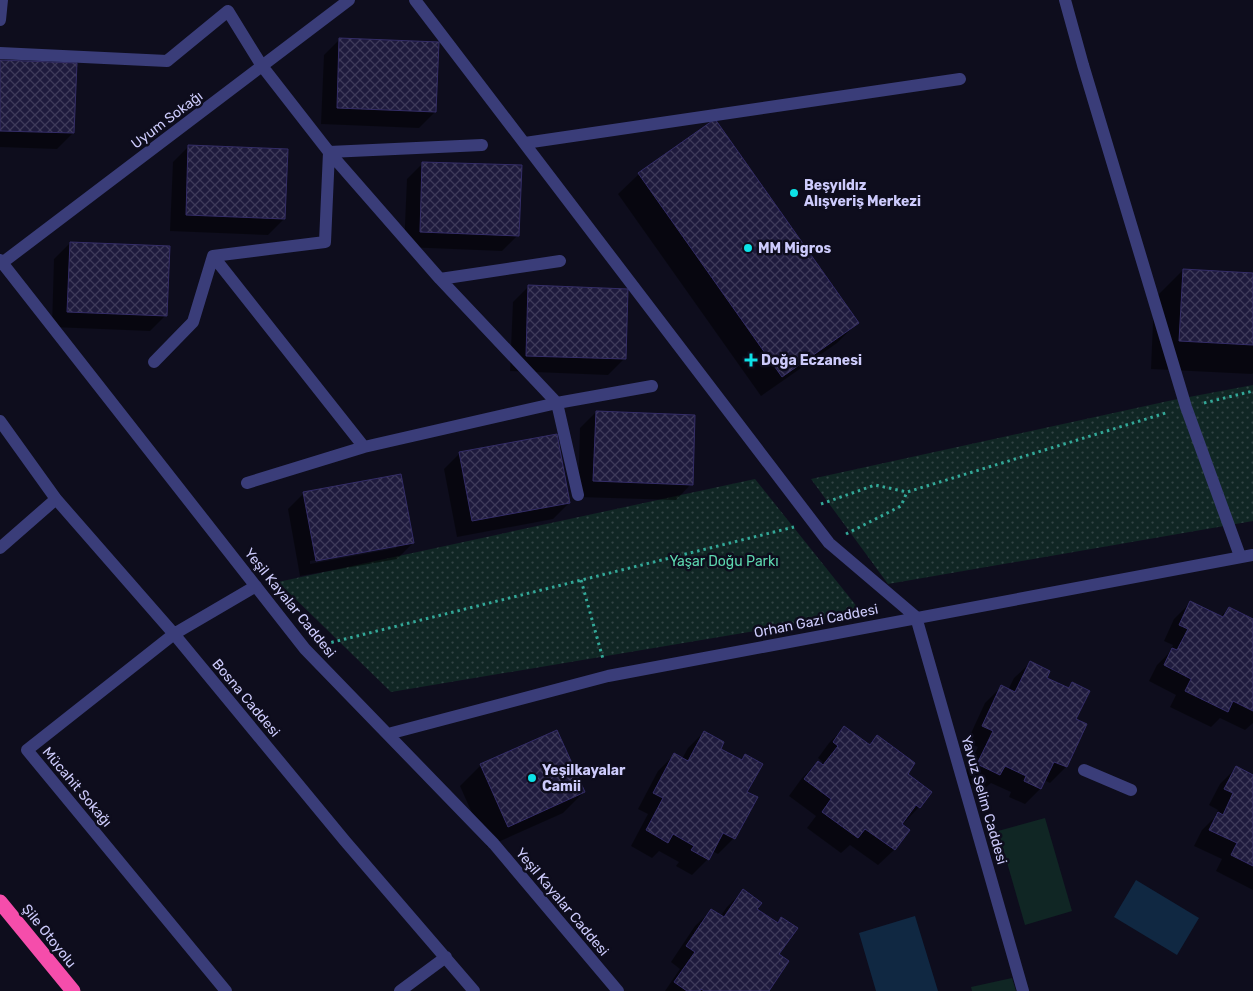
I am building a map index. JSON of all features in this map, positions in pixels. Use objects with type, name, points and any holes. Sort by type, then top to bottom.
[{"type":"highway","name":"Şile Otoyolu","points":[[0,902],[73,991]]},
{"type":"street","points":[[0,20],[2,0]]},
{"type":"street","name":"Uyum Sokağı","points":[[1,262],[349,0]]},
{"type":"street","points":[[415,0],[829,543],[916,617]]},
{"type":"street","points":[[1064,0],[1186,407],[1240,556]]},
{"type":"street","points":[[0,53],[167,61],[225,6],[262,66],[329,152],[440,279],[557,402],[578,495]]},
{"type":"street","points":[[524,143],[960,79]]},
{"type":"street","points":[[329,152],[482,145]]},
{"type":"street","points":[[213,256],[325,242],[329,152]]},
{"type":"street","points":[[154,362],[193,322],[213,256]]},
{"type":"street","points":[[213,256],[364,447]]},
{"type":"street","points":[[440,279],[560,261]]},
{"type":"street","name":"Yeşil Kayalar Caddesi","points":[[1,262],[305,649],[494,844],[618,991]]},
{"type":"street","points":[[247,483],[364,447],[557,402],[652,386]]},
{"type":"street","name":"Bosna Caddesi","points":[[0,421],[56,499],[174,634],[345,841],[474,991]]},
{"type":"street","points":[[0,548],[56,499]]},
{"type":"street","name":"Orhan Gazi Caddesi","points":[[388,734],[608,676],[1253,555]]},
{"type":"street","name":"Mücahit Sokağı","points":[[226,991],[27,750],[174,634],[256,586]]},
{"type":"street","name":"Yavuz Selim Caddesi","points":[[916,617],[1023,991]]},
{"type":"street","points":[[1084,770],[1131,790]]},
{"type":"street","points":[[400,991],[446,957]]},
{"type":"path","points":[[804,509],[875,485],[907,492],[1186,407],[1253,391]]},
{"type":"path","points":[[829,543],[900,506],[907,492]]},
{"type":"path","points":[[305,649],[813,522]]},
{"type":"path","points":[[581,580],[608,676]]},
{"type":"green space","points":[[1253,385],[1253,521],[888,584],[811,479],[1173,400]]},
{"type":"green space","name":"Yaşar Doğu Parkı","points":[[755,479],[862,613],[391,692],[278,582]]},
{"type":"green space","points":[[1045,818],[1072,911],[1025,925],[998,831]]},
{"type":"green space","points":[[1012,978],[1016,991],[972,991],[971,987]]},
{"type":"water","points":[[1136,880],[1199,918],[1177,955],[1114,917]]},
{"type":"water","points":[[915,916],[938,991],[876,991],[859,933]]},
{"type":"building","points":[[339,38],[439,42],[436,112],[337,108]]},
{"type":"building","points":[[0,60],[77,63],[74,133],[0,131]]},
{"type":"building","name":"MM Migros","points":[[715,119],[859,323],[782,377],[638,173]]},
{"type":"building","points":[[188,145],[288,149],[285,219],[186,215]]},
{"type":"building","points":[[422,162],[522,165],[519,236],[420,232]]},
{"type":"building","points":[[70,242],[170,246],[167,316],[67,312]]},
{"type":"building","points":[[1183,269],[1253,273],[1253,345],[1179,341]]},
{"type":"building","points":[[528,285],[628,289],[626,359],[526,356]]},
{"type":"building","points":[[596,411],[695,415],[693,485],[593,481]]},
{"type":"building","points":[[557,434],[570,503],[472,521],[459,452]]},
{"type":"building","points":[[401,474],[414,543],[316,561],[303,492]]},
{"type":"building","points":[[1190,601],[1223,617],[1229,607],[1253,619],[1253,711],[1233,701],[1228,712],[1185,691],[1191,679],[1164,665],[1172,648],[1177,650],[1188,629],[1179,625]]},
{"type":"building","points":[[1030,661],[1050,671],[1047,678],[1069,688],[1072,682],[1090,691],[1076,719],[1087,724],[1067,767],[1054,762],[1041,789],[1024,781],[1026,776],[1005,766],[1000,775],[977,764],[993,731],[982,726],[1001,685],[1015,692]]},
{"type":"building","points":[[844,726],[870,745],[877,735],[915,763],[908,774],[932,792],[920,808],[916,805],[902,824],[910,830],[895,850],[865,829],[858,838],[822,812],[831,799],[804,779],[818,761],[823,765],[838,746],[833,742]]},
{"type":"building","name":"Yeşilkayalar Camii","points":[[557,730],[585,792],[508,827],[480,764]]},
{"type":"building","points":[[704,731],[724,742],[721,749],[742,760],[745,754],[763,764],[747,792],[758,797],[735,839],[723,833],[709,860],[691,850],[694,846],[673,834],[668,843],[646,830],[663,798],[653,793],[674,753],[688,761]]},
{"type":"building","points":[[1236,766],[1253,775],[1253,866],[1231,855],[1237,843],[1209,830],[1218,812],[1223,815],[1233,793],[1224,789]]},
{"type":"building","points":[[743,889],[762,903],[757,909],[778,923],[781,917],[798,928],[779,954],[789,961],[769,991],[704,991],[701,989],[700,991],[687,991],[674,982],[695,952],[686,946],[711,909],[724,917]]},
{"type":"place","name":"Beşyıldız Alışveriş Merkezi","points":[[794,193]]},
{"type":"place","name":"MM Migros","points":[[748,248]]},
{"type":"place","name":"Doğa Eczanesi","points":[[751,360]]},
{"type":"place","name":"Yeşilkayalar Camii","points":[[532,778]]}]
